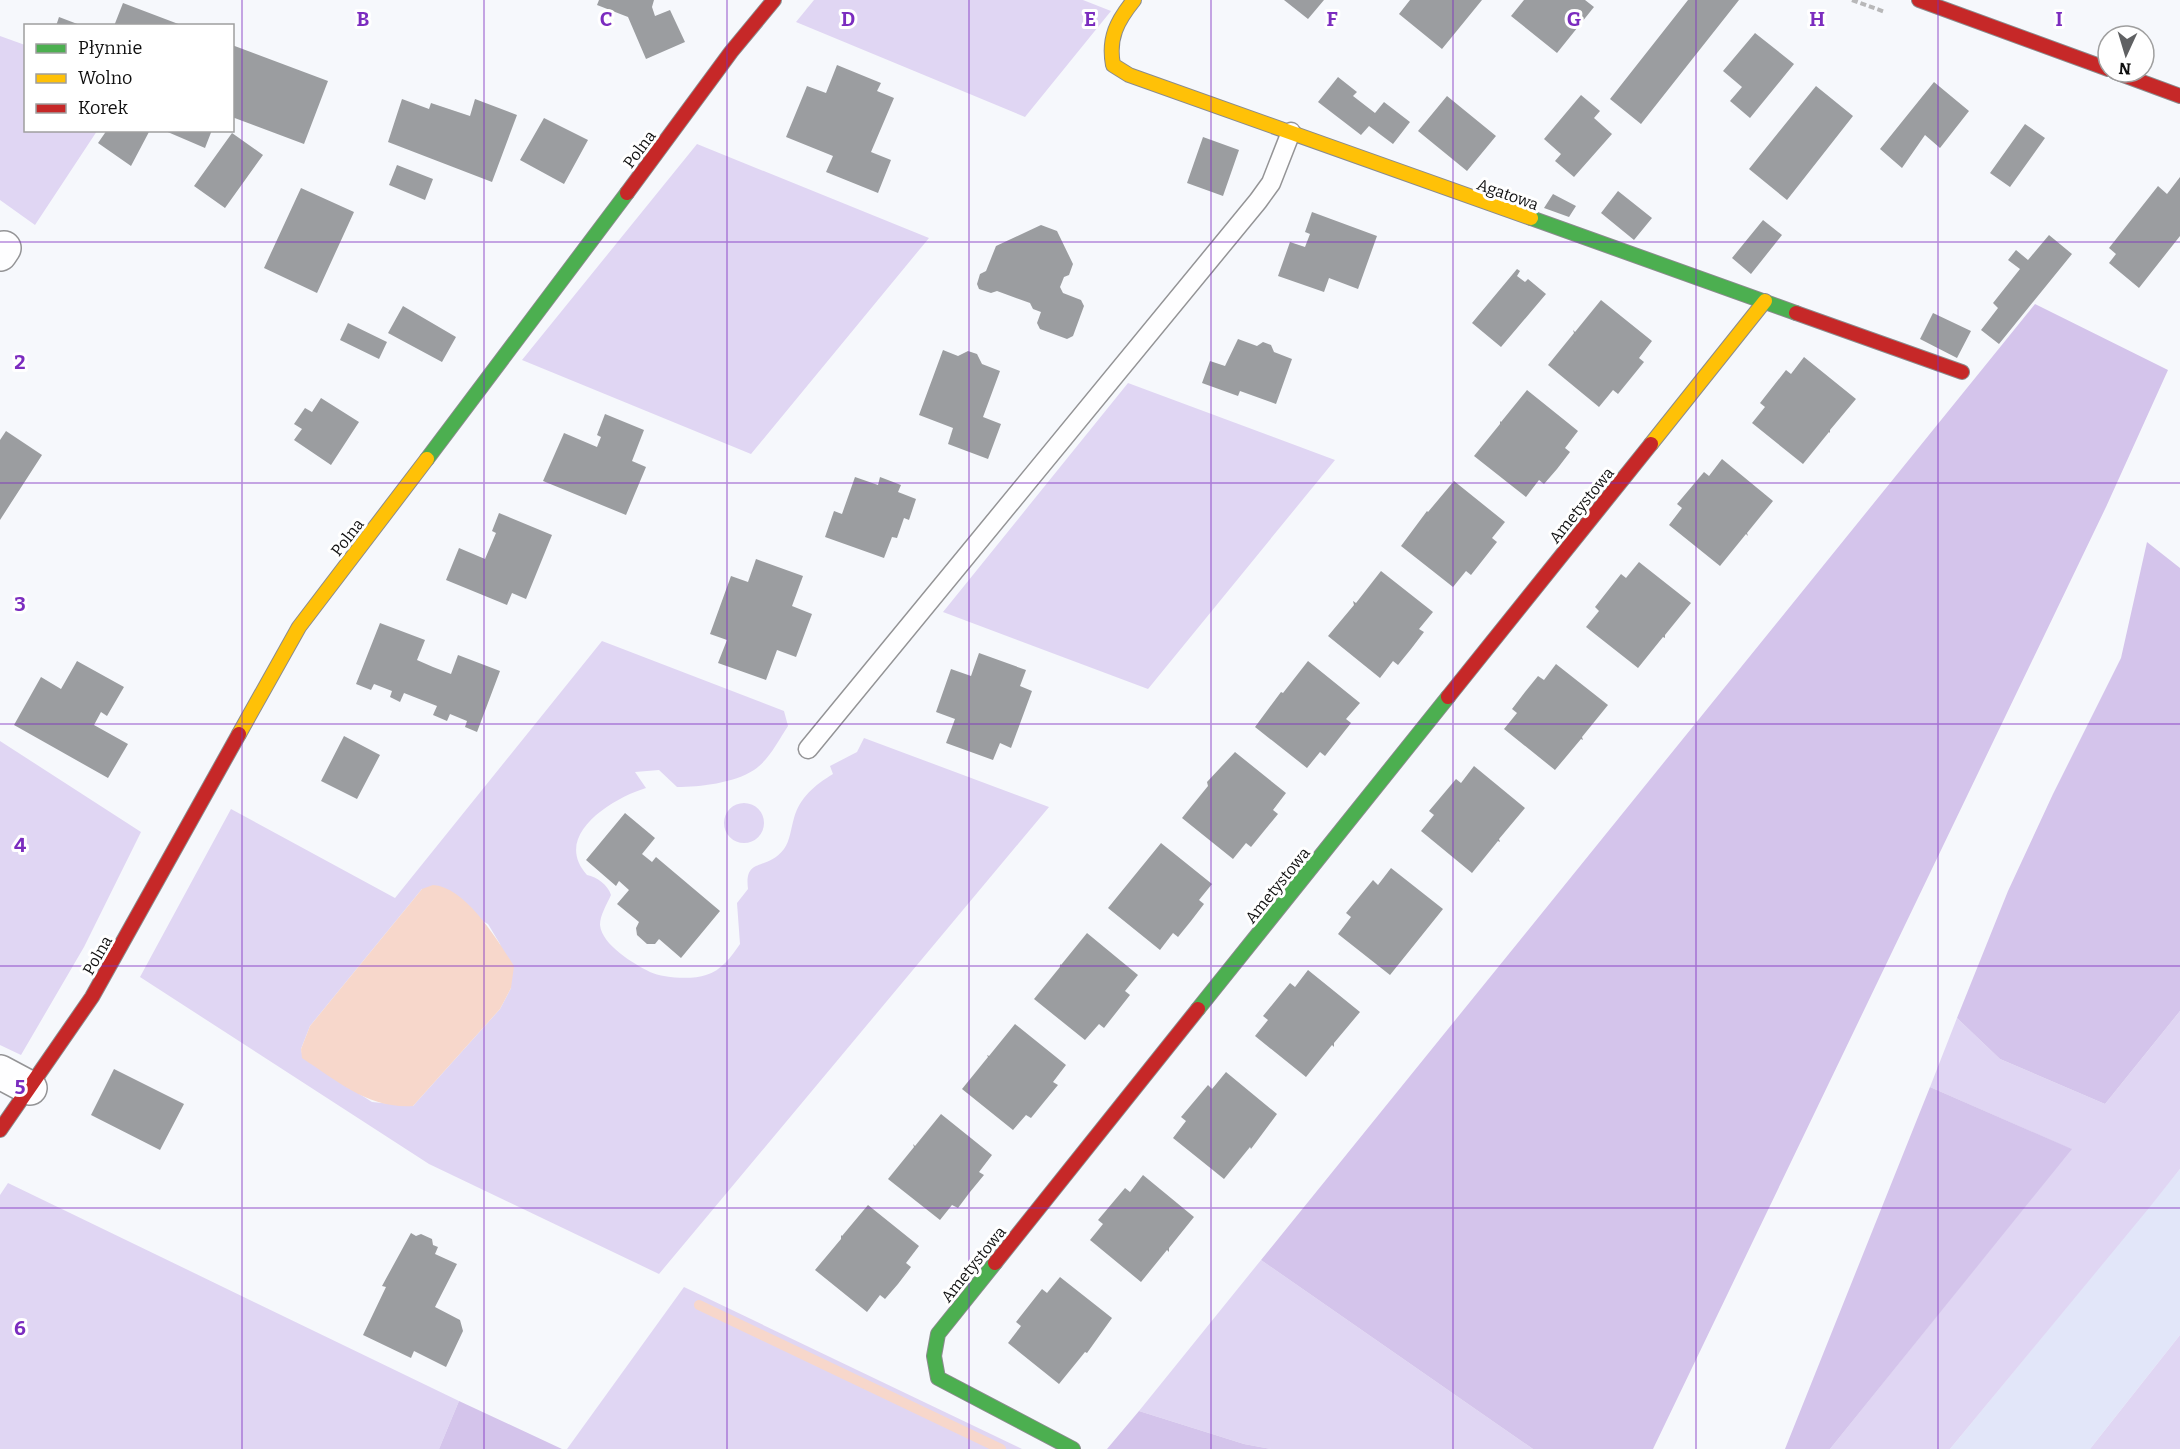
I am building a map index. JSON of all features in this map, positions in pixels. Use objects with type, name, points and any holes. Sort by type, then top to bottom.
[{"type":"street","name":"Polna","points":[[0,1130],[92,997],[299,627],[462,414],[731,52],[774,0]]},
{"type":"street","name":"Agatowa","points":[[1134,0],[1115,23],[1110,37],[1113,65],[1129,75],[1563,232],[1962,372]]},
{"type":"street","points":[[1919,0],[2096,65]]},
{"type":"street","points":[[2148,84],[2180,96]]},
{"type":"street","name":"Ametystowa","points":[[1073,1449],[938,1378],[933,1363],[933,1348],[938,1334],[1765,301]]},
{"type":"street","points":[[0,1072],[30,1088]]},
{"type":"lane","points":[[808,749],[1258,201],[1271,183],[1291,132]]},
{"type":"shaded area","points":[[814,0],[1083,0],[1111,11],[1025,117],[796,22]]},
{"type":"shaded area","points":[[0,36],[24,45],[24,132],[96,132],[35,225],[0,200]]},
{"type":"shaded area","points":[[697,144],[929,238],[751,454],[522,360]]},
{"type":"shaded area","points":[[2035,304],[2168,370],[2106,507],[1653,1449],[1533,1449],[1261,1260]]},
{"type":"shaded area","points":[[1128,383],[1335,460],[1148,689],[943,612]]},
{"type":"shaded area","points":[[2147,542],[2180,568],[2180,1011],[2105,1104],[2000,1059],[1957,1018],[2008,891],[2053,794],[2121,658]]},
{"type":"shaded area","points":[[602,641],[784,711],[788,726],[764,761],[754,770],[737,778],[706,785],[677,787],[659,770],[635,772],[646,788],[603,809],[581,833],[576,846],[578,860],[587,875],[602,882],[611,895],[601,917],[602,932],[612,947],[650,972],[670,977],[700,977],[717,970],[726,962],[740,944],[737,903],[748,889],[749,872],[777,856],[784,849],[794,818],[804,798],[814,787],[833,774],[830,766],[857,752],[864,738],[1049,807],[659,1274],[429,1164],[140,977],[231,809],[395,898]],"holes":[[[422,889],[488,924],[500,944],[511,988],[500,1009],[413,1106],[372,1102],[303,1058],[301,1049],[310,1026]]]},
{"type":"shaded area","points":[[0,741],[141,832],[84,947],[21,1055],[0,1045]]},
{"type":"shaded area","points":[[744,803],[758,809],[764,823],[758,837],[744,843],[730,837],[724,823],[730,809]]},
{"type":"shaded area","points":[[433,885],[445,888],[457,895],[469,905],[490,930],[514,966],[511,988],[500,1009],[413,1106],[397,1106],[354,1092],[302,1058],[301,1049],[310,1026],[422,889]]},
{"type":"shaded area","points":[[2180,1011],[2180,1169],[2149,1208],[1950,1449],[1830,1449],[2071,1149],[1930,1087],[1957,1018],[2000,1059],[2105,1104]]},
{"type":"shaded area","points":[[1930,1087],[2072,1149],[1830,1449],[1785,1449]]},
{"type":"shaded area","points":[[2180,1169],[2180,1335],[2090,1449],[1950,1449]]},
{"type":"shaded area","points":[[8,1183],[459,1401],[439,1449],[0,1449],[0,1195]]},
{"type":"shaded area","points":[[1261,1260],[1533,1449],[1271,1449],[1244,1444],[1139,1411]]},
{"type":"shaded area","points":[[684,1287],[1022,1449],[567,1449]]},
{"type":"shaded area","points":[[2180,1335],[2180,1449],[2090,1449]]},
{"type":"shaded area","points":[[459,1401],[562,1449],[439,1449]]},
{"type":"shaded area","points":[[1139,1411],[1244,1444],[1271,1449],[1107,1449]]},
{"type":"building","points":[[599,0],[654,0],[652,7],[655,16],[670,10],[685,42],[646,59],[628,17],[597,5]]},
{"type":"building","points":[[1284,0],[1324,0],[1308,19]]},
{"type":"building","points":[[1410,0],[1482,0],[1442,49],[1399,14]]},
{"type":"building","points":[[1524,0],[1585,0],[1594,7],[1557,53],[1511,16]]},
{"type":"building","points":[[1688,0],[1739,0],[1641,124],[1610,99]]},
{"type":"building","points":[[123,3],[178,24],[115,24]]},
{"type":"building","points":[[59,17],[77,24],[57,24]]},
{"type":"building","points":[[1755,33],[1794,64],[1750,118],[1730,101],[1742,87],[1723,71]]},
{"type":"building","points":[[234,46],[328,81],[304,144],[234,118]]},
{"type":"building","points":[[837,65],[881,83],[877,91],[894,98],[871,152],[891,160],[878,193],[826,172],[833,156],[786,137],[807,86],[826,93]]},
{"type":"building","points":[[1338,77],[1357,92],[1353,96],[1375,113],[1384,102],[1410,122],[1393,144],[1369,126],[1361,135],[1318,102]]},
{"type":"building","points":[[1934,82],[1969,111],[1940,148],[1925,135],[1902,168],[1880,149]]},
{"type":"building","points":[[1816,86],[1853,116],[1787,200],[1749,169]]},
{"type":"building","points":[[1581,95],[1600,111],[1594,118],[1612,134],[1574,177],[1555,161],[1561,154],[1544,139]]},
{"type":"building","points":[[1447,96],[1496,136],[1467,171],[1418,131]]},
{"type":"building","points":[[402,99],[429,109],[431,103],[470,116],[475,99],[517,115],[492,182],[388,142]]},
{"type":"building","points":[[544,118],[588,140],[564,184],[520,160]]},
{"type":"building","points":[[2025,124],[2045,138],[2010,187],[1990,173]]},
{"type":"building","points":[[106,132],[149,132],[131,166],[98,143]]},
{"type":"building","points":[[168,132],[211,132],[205,148]]},
{"type":"building","points":[[232,133],[263,155],[225,208],[194,186]]},
{"type":"building","points":[[1203,137],[1239,150],[1223,196],[1187,183]]},
{"type":"building","points":[[397,165],[433,179],[425,200],[389,185]]},
{"type":"building","points":[[2180,177],[2180,236],[2139,288],[2109,263],[2116,254],[2109,248],[2158,186],[2167,194]]},
{"type":"building","points":[[301,188],[354,212],[317,293],[264,268]]},
{"type":"building","points":[[1618,191],[1652,218],[1634,240],[1601,213]]},
{"type":"building","points":[[1553,194],[1576,206],[1569,217],[1544,208]]},
{"type":"building","points":[[1312,212],[1377,236],[1358,289],[1329,278],[1324,292],[1278,276],[1290,242],[1305,247],[1310,234],[1305,232]]},
{"type":"building","points":[[1763,220],[1782,235],[1751,274],[1732,258]]},
{"type":"building","points":[[1041,225],[1057,231],[1073,264],[1069,275],[1064,277],[1060,287],[1063,293],[1081,300],[1084,306],[1073,336],[1067,339],[1040,329],[1037,323],[1041,312],[1033,309],[1030,303],[997,291],[991,293],[979,289],[977,284],[980,274],[986,271],[996,246]]},
{"type":"building","points":[[2049,235],[2072,254],[1999,344],[1981,330],[1998,308],[1993,303],[2020,269],[2008,260],[2016,250],[2028,260]]},
{"type":"building","points":[[1517,269],[1520,271],[1517,276],[1525,282],[1528,279],[1546,294],[1501,347],[1472,323]]},
{"type":"building","points":[[1601,300],[1652,341],[1639,358],[1644,362],[1618,394],[1613,390],[1599,407],[1548,365],[1574,333],[1573,330],[1575,332]]},
{"type":"building","points":[[403,306],[456,337],[442,362],[388,333]]},
{"type":"building","points":[[1933,313],[1971,331],[1957,358],[1920,339]]},
{"type":"building","points":[[348,323],[387,342],[379,359],[340,340]]},
{"type":"building","points":[[1238,339],[1257,346],[1263,342],[1271,345],[1274,352],[1292,359],[1276,404],[1240,391],[1238,396],[1202,383],[1210,361],[1225,366]]},
{"type":"building","points":[[943,350],[958,356],[968,351],[977,354],[982,364],[1000,371],[983,417],[1001,424],[988,459],[948,444],[953,428],[919,415]]},
{"type":"building","points":[[1804,357],[1856,399],[1803,464],[1752,423],[1765,407],[1760,403],[1786,370],[1791,374]]},
{"type":"building","points":[[1527,390],[1578,431],[1565,448],[1570,452],[1557,469],[1544,484],[1539,480],[1526,497],[1474,456]]},
{"type":"building","points":[[321,398],[359,422],[331,465],[294,440],[302,429],[294,424],[305,408],[312,412]]},
{"type":"building","points":[[605,414],[644,430],[632,461],[646,467],[626,515],[543,481],[564,433],[597,447],[601,437],[597,435]]},
{"type":"building","points":[[6,431],[42,455],[0,520],[0,440]]},
{"type":"building","points":[[1722,459],[1773,501],[1747,533],[1748,536],[1746,534],[1720,566],[1669,525],[1682,508],[1677,504],[1704,472],[1709,476]]},
{"type":"building","points":[[855,477],[878,485],[880,477],[901,485],[898,492],[916,499],[909,520],[904,518],[897,538],[892,537],[884,558],[825,537],[834,511],[842,514]]},
{"type":"building","points":[[1454,481],[1505,522],[1492,538],[1497,542],[1471,575],[1466,571],[1453,587],[1401,546],[1427,511]]},
{"type":"building","points":[[499,513],[552,535],[526,599],[512,593],[507,605],[446,580],[459,548],[485,559],[496,533],[492,531]]},
{"type":"building","points":[[756,559],[803,576],[792,606],[812,614],[796,657],[777,650],[766,680],[718,663],[727,640],[710,634],[731,576],[748,582]]},
{"type":"building","points":[[1639,562],[1691,603],[1665,638],[1663,637],[1638,668],[1586,627],[1599,611],[1595,607],[1621,574],[1626,578]]},
{"type":"building","points":[[1381,571],[1433,612],[1419,629],[1424,632],[1411,649],[1398,665],[1393,661],[1380,678],[1328,636],[1354,605],[1353,601],[1356,603]]},
{"type":"building","points":[[380,623],[425,640],[417,660],[433,667],[451,674],[458,655],[500,671],[477,732],[465,727],[467,721],[450,714],[447,721],[433,715],[437,706],[404,693],[400,702],[390,697],[392,691],[374,684],[371,690],[356,684]]},
{"type":"building","points":[[979,653],[1026,670],[1020,686],[1032,691],[1011,748],[1000,743],[993,760],[946,743],[955,719],[936,712],[951,669],[971,676]]},
{"type":"building","points":[[77,661],[124,687],[107,716],[101,712],[94,725],[128,744],[108,778],[14,725],[41,677],[61,689]]},
{"type":"building","points":[[1308,661],[1360,703],[1346,719],[1351,723],[1325,756],[1320,752],[1307,768],[1255,727]]},
{"type":"building","points":[[1556,664],[1608,705],[1582,737],[1583,740],[1581,739],[1555,770],[1504,729],[1517,713],[1512,709],[1525,692],[1538,676],[1544,680]]},
{"type":"building","points":[[344,736],[380,755],[357,799],[321,781]]},
{"type":"building","points":[[1235,752],[1286,793],[1273,810],[1278,814],[1251,847],[1246,843],[1233,859],[1182,818],[1208,786],[1207,782]]},
{"type":"building","points":[[1474,766],[1525,808],[1499,839],[1500,842],[1498,841],[1472,873],[1421,831],[1434,815],[1429,811],[1456,779],[1461,783]]},
{"type":"building","points":[[625,813],[655,838],[642,854],[652,862],[656,857],[720,911],[681,958],[659,939],[655,944],[647,944],[637,935],[636,928],[639,922],[617,904],[629,890],[619,881],[616,886],[586,860]]},
{"type":"building","points":[[1161,843],[1212,884],[1199,900],[1204,904],[1191,921],[1178,937],[1173,933],[1160,950],[1108,908]]},
{"type":"building","points":[[1391,868],[1443,909],[1390,975],[1338,934],[1351,917],[1346,913],[1373,880],[1378,885]]},
{"type":"building","points":[[1087,933],[1138,975],[1125,991],[1130,995],[1104,1028],[1099,1024],[1085,1040],[1034,999]]},
{"type":"building","points":[[1308,970],[1360,1012],[1334,1043],[1334,1047],[1332,1045],[1306,1077],[1255,1036],[1268,1020],[1263,1016],[1290,983],[1295,987]]},
{"type":"building","points":[[1015,1024],[1066,1065],[1053,1082],[1058,1085],[1031,1118],[1026,1115],[1013,1130],[962,1089],[988,1057],[987,1055],[989,1056]]},
{"type":"building","points":[[114,1069],[184,1104],[160,1150],[91,1115]]},
{"type":"building","points":[[1226,1072],[1277,1114],[1251,1149],[1250,1147],[1224,1179],[1173,1138],[1186,1121],[1181,1117],[1208,1085],[1212,1089]]},
{"type":"building","points":[[941,1114],[992,1155],[979,1172],[984,1175],[958,1208],[952,1205],[940,1220],[888,1179],[914,1147],[913,1144],[915,1146]]},
{"type":"building","points":[[1143,1175],[1194,1217],[1169,1248],[1169,1252],[1167,1250],[1141,1282],[1090,1240],[1103,1224],[1098,1220],[1125,1188],[1130,1192]]},
{"type":"building","points":[[868,1205],[919,1246],[906,1263],[911,1267],[898,1284],[885,1299],[880,1295],[867,1312],[815,1270],[841,1239],[841,1235]]},
{"type":"building","points":[[411,1233],[432,1239],[433,1245],[438,1247],[435,1254],[457,1264],[435,1307],[460,1320],[463,1331],[446,1367],[414,1351],[411,1358],[363,1335],[386,1287],[382,1286]]},
{"type":"building","points":[[1060,1277],[1112,1318],[1087,1353],[1085,1352],[1059,1384],[1008,1343],[1021,1326],[1016,1322],[1042,1289],[1047,1293]]},
{"type":"waterway","points":[[699,1305],[1001,1449]]},
{"type":"traffic: fast","points":[[427,459],[627,193]]},
{"type":"traffic: fast","points":[[1531,218],[1796,313]]},
{"type":"traffic: fast","points":[[1198,1009],[1448,697]]},
{"type":"traffic: fast","points":[[995,1263],[938,1334],[934,1356],[938,1378],[1073,1449]]},
{"type":"traffic: slow","points":[[1134,0],[1115,30],[1112,46],[1113,65],[1129,75],[1531,218]]},
{"type":"traffic: slow","points":[[1651,444],[1765,301]]},
{"type":"traffic: slow","points":[[239,734],[299,627],[427,459]]},
{"type":"traffic: jam","points":[[627,193],[731,52],[774,0]]},
{"type":"traffic: jam","points":[[1919,0],[2096,65]]},
{"type":"traffic: jam","points":[[2148,84],[2180,96]]},
{"type":"traffic: jam","points":[[1796,313],[1962,372]]},
{"type":"traffic: jam","points":[[1448,697],[1651,444]]},
{"type":"traffic: jam","points":[[0,1130],[92,997],[239,734]]},
{"type":"traffic: jam","points":[[995,1263],[1198,1009]]}]
